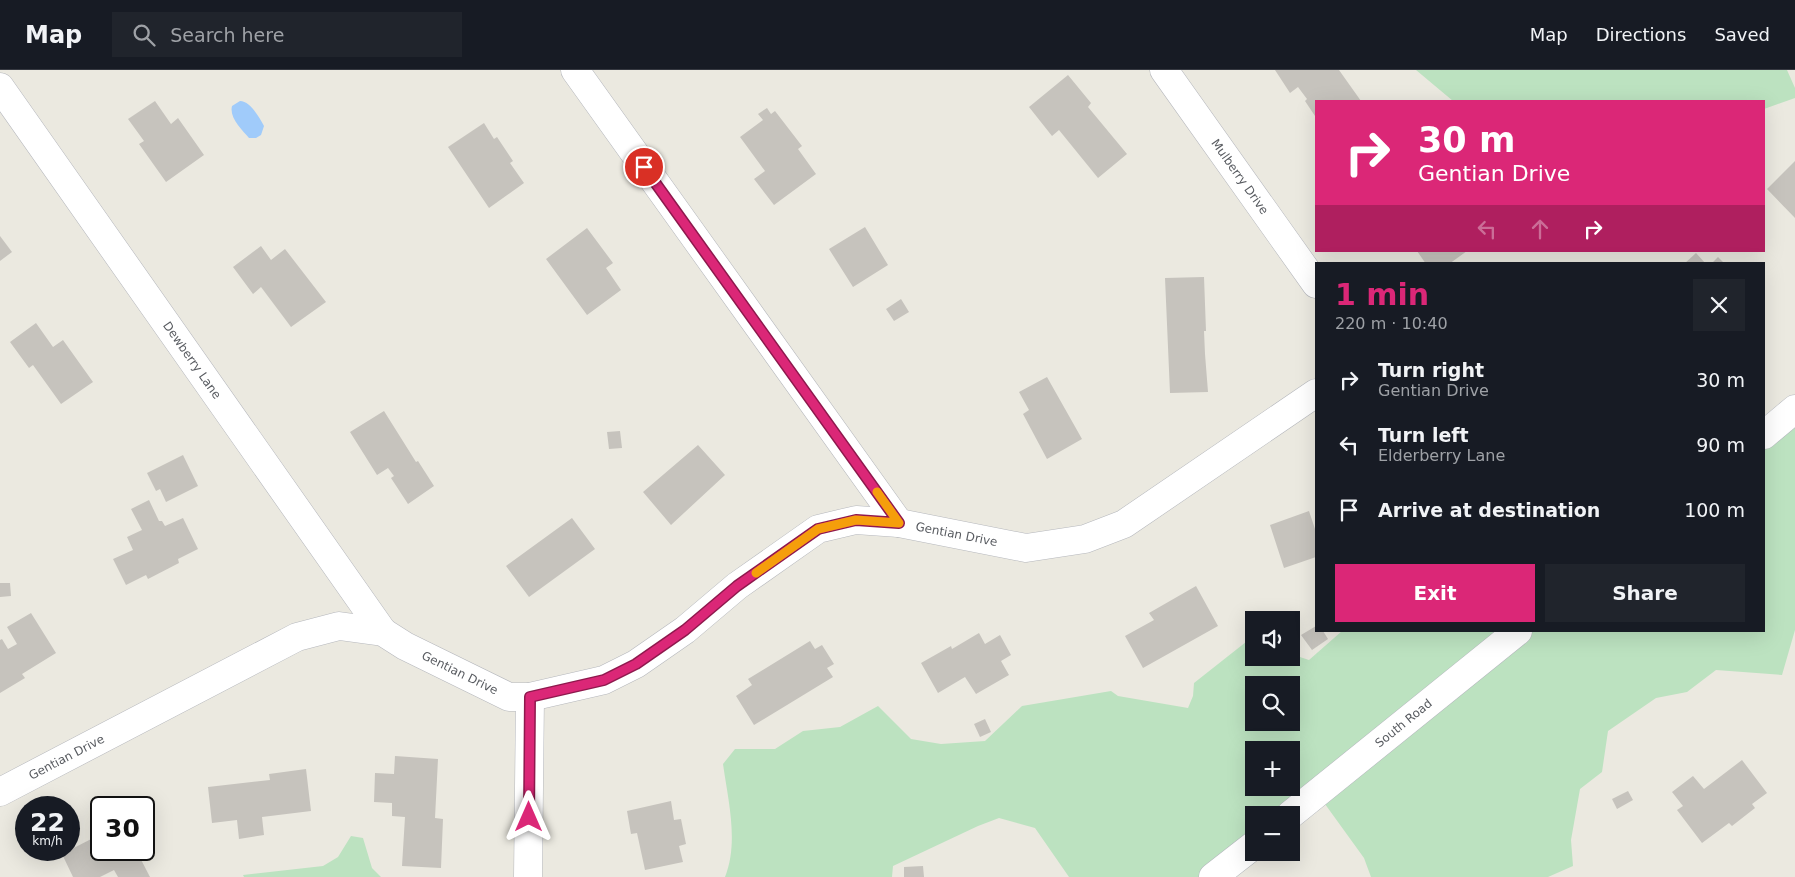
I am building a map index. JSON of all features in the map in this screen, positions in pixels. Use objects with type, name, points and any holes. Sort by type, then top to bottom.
[{"type":"street","points":[[575,70],[899,523]]},
{"type":"street","name":"Mulberry Drive","points":[[1164,70],[1315,283]]},
{"type":"street","name":"Dewberry Lane","points":[[0,87],[383,632]]},
{"type":"street","name":"Gentian Drive","points":[[0,792],[297,637],[339,626],[383,632],[405,646],[509,697],[530,697],[604,680],[636,664],[685,630],[737,586],[818,529],[856,520],[899,523],[1026,548],[1085,538],[1124,524],[1315,394]]},
{"type":"street","points":[[1765,434],[1795,409]]},
{"type":"street","name":"South Road","points":[[1300,807],[1517,632]]},
{"type":"street","points":[[528,877],[530,697]]},
{"type":"street","points":[[1214,877],[1245,851]]},
{"type":"green space","points":[[1416,70],[1787,70],[1795,88],[1795,98],[1765,109],[1765,100],[1452,100]]},
{"type":"green space","points":[[1795,401],[1795,630],[1782,675],[1716,670],[1687,692],[1656,698],[1608,731],[1602,772],[1580,789],[1571,840],[1573,866],[1548,877],[1371,877],[1364,858],[1317,793],[1298,806],[1245,806],[1245,848],[1209,877],[1069,877],[1035,828],[999,818],[893,866],[892,877],[725,877],[729,864],[732,835],[730,806],[723,764],[735,749],[775,749],[803,731],[840,727],[878,706],[911,739],[941,744],[985,741],[1022,706],[1111,691],[1118,696],[1188,708],[1193,696],[1194,683],[1245,643],[1245,666],[1300,666],[1300,657],[1309,660],[1341,632],[1765,632],[1765,426]]},
{"type":"green space","points":[[351,836],[363,838],[372,868],[381,877],[244,877],[243,875],[323,866],[338,857]]},
{"type":"water","points":[[240,101],[251,107],[264,126],[261,135],[256,138],[249,138],[232,115],[232,106]]},
{"type":"building","points":[[1275,70],[1339,70],[1360,100],[1315,100],[1315,116],[1305,101],[1307,99],[1298,87],[1290,93]]},
{"type":"building","points":[[1068,75],[1091,103],[1088,107],[1127,154],[1098,178],[1059,130],[1052,136],[1029,107]]},
{"type":"building","points":[[155,101],[171,124],[178,118],[204,155],[166,182],[139,144],[144,141],[128,119]]},
{"type":"building","points":[[767,108],[771,114],[775,111],[802,146],[798,149],[816,174],[774,205],[754,179],[765,171],[740,137],[763,120],[758,114]]},
{"type":"building","points":[[484,123],[494,139],[497,137],[513,161],[510,163],[524,183],[489,208],[448,147]]},
{"type":"building","points":[[1795,161],[1795,218],[1767,189]]},
{"type":"building","points":[[865,227],[888,265],[853,287],[829,249]]},
{"type":"building","points":[[587,228],[613,263],[606,268],[621,290],[587,315],[546,259]]},
{"type":"building","points":[[0,236],[12,252],[0,261]]},
{"type":"building","points":[[261,246],[271,260],[285,249],[326,302],[291,327],[261,287],[253,294],[233,267]]},
{"type":"building","points":[[1418,252],[1466,252],[1452,262],[1425,262]]},
{"type":"building","points":[[1696,253],[1704,262],[1686,262]]},
{"type":"building","points":[[1718,257],[1723,262],[1713,262]]},
{"type":"building","points":[[1204,277],[1206,331],[1204,331],[1208,392],[1170,393],[1165,278]]},
{"type":"building","points":[[901,299],[909,312],[894,321],[886,309]]},
{"type":"building","points":[[36,323],[53,347],[63,340],[93,382],[61,404],[33,365],[29,368],[10,342]]},
{"type":"building","points":[[1047,377],[1082,439],[1047,459],[1023,414],[1029,410],[1019,392]]},
{"type":"building","points":[[384,411],[416,462],[418,461],[434,486],[408,504],[391,478],[394,476],[388,468],[377,475],[350,432]]},
{"type":"building","points":[[620,431],[622,448],[609,449],[607,432]]},
{"type":"building","points":[[698,445],[725,475],[671,525],[643,492]]},
{"type":"building","points":[[183,455],[198,486],[166,502],[160,489],[156,491],[147,473]]},
{"type":"building","points":[[149,500],[159,521],[162,521],[165,526],[183,518],[198,549],[178,559],[179,563],[148,579],[146,575],[126,585],[113,559],[133,550],[127,537],[142,530],[131,509]]},
{"type":"building","points":[[1309,511],[1315,529],[1315,557],[1284,568],[1270,525]]},
{"type":"building","points":[[572,518],[595,549],[529,597],[506,566]]},
{"type":"building","points":[[0,583],[10,583],[11,596],[0,597]]},
{"type":"building","points":[[1196,586],[1218,626],[1143,668],[1125,636],[1154,620],[1149,613]]},
{"type":"building","points":[[31,613],[56,653],[22,674],[25,678],[0,693],[0,640],[2,639],[8,649],[17,644],[7,627]]},
{"type":"building","points":[[1315,627],[1315,632],[1324,632],[1328,639],[1312,650],[1301,635]]},
{"type":"building","points":[[979,633],[985,644],[1000,635],[1011,655],[1001,661],[1009,675],[976,694],[965,677],[938,693],[921,663],[951,646],[952,649]]},
{"type":"building","points":[[810,641],[815,649],[822,645],[834,664],[827,668],[833,677],[754,725],[736,696],[752,685],[748,679]]},
{"type":"building","points":[[985,719],[991,732],[980,737],[974,724]]},
{"type":"building","points":[[395,756],[438,759],[435,818],[443,819],[441,868],[402,866],[405,817],[392,816],[392,803],[374,802],[375,773],[394,774]]},
{"type":"building","points":[[1742,760],[1767,793],[1752,804],[1755,808],[1732,826],[1729,823],[1702,843],[1677,810],[1683,806],[1672,792],[1693,776],[1704,789]]},
{"type":"building","points":[[306,769],[311,811],[262,817],[264,835],[239,839],[237,820],[212,823],[208,787],[270,780],[269,774]]},
{"type":"building","points":[[1628,791],[1633,800],[1617,809],[1612,799]]},
{"type":"building","points":[[671,801],[674,820],[681,819],[686,844],[679,846],[683,862],[645,870],[637,833],[631,834],[627,811]]},
{"type":"building","points":[[90,840],[90,861],[142,861],[150,877],[118,877],[114,870],[100,877],[73,877],[65,861],[80,861],[80,845]]},
{"type":"building","points":[[923,866],[924,877],[904,877],[904,867]]},
{"type":"slow traffic","points":[[756,573],[818,529],[856,520],[899,523],[877,492]]},
{"type":"route","points":[[529,817],[530,697],[604,680],[636,664],[685,630],[737,586],[818,529],[856,520],[899,523],[644,167]]}]
